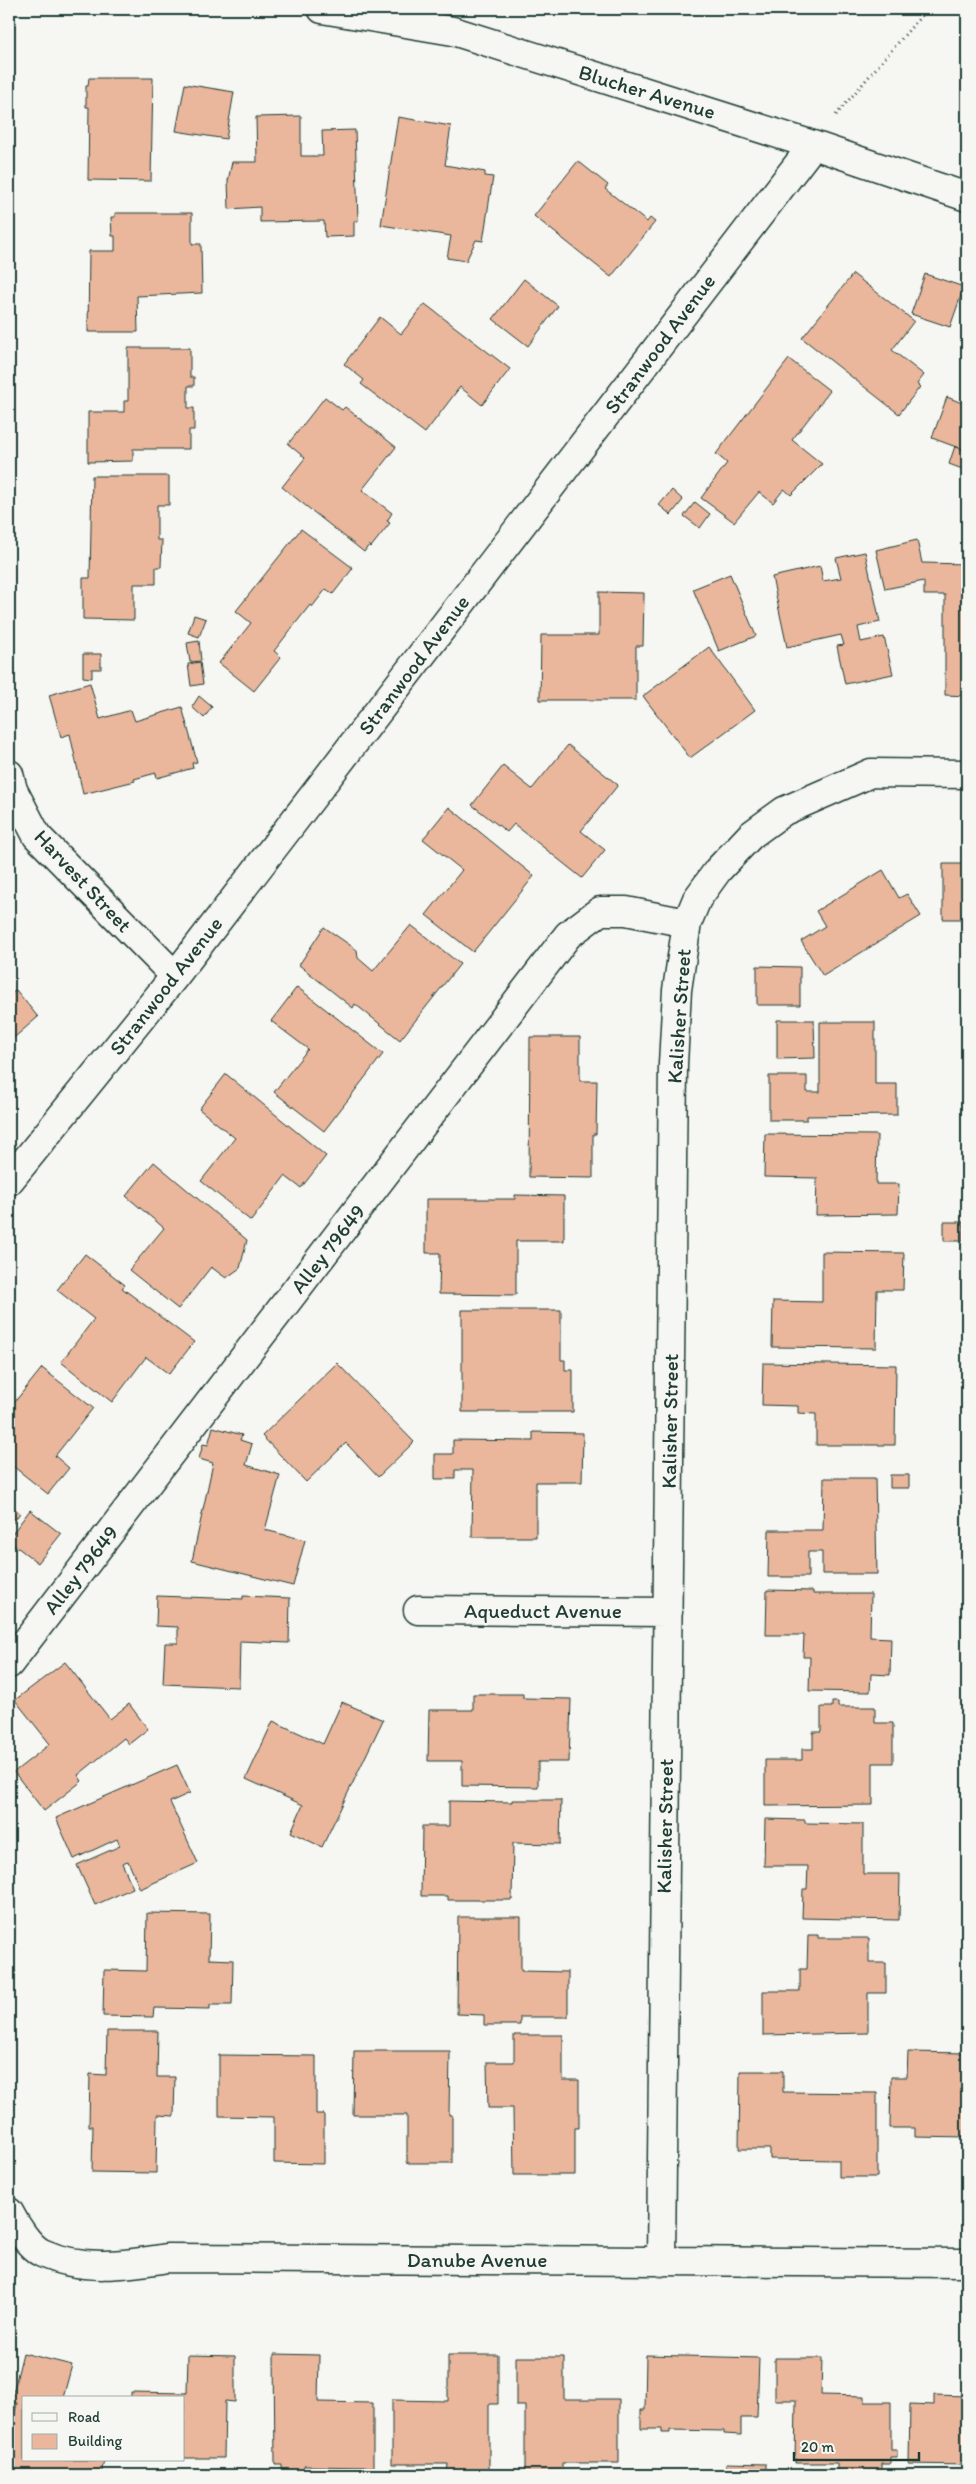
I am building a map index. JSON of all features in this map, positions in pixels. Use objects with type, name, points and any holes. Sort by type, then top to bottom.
[{"type":"street","name":"Blucher Avenue","points":[[322,9],[453,31],[813,144],[967,197]]},
{"type":"street","name":"Stranwood Avenue","points":[[9,1181],[175,976],[813,144]]},
{"type":"street","name":"Kalisher Street","points":[[661,2262],[673,1064],[677,990],[687,923],[697,899],[718,870],[751,835],[784,811],[871,773],[967,774]]},
{"type":"street","name":"Harvest Street","points":[[9,774],[13,790],[37,836],[175,976]]},
{"type":"street","name":"Alley 79649","points":[[9,1664],[568,936],[600,911],[626,911],[687,923]]},
{"type":"street","name":"Aqueduct Avenue","points":[[418,1610],[668,1612]]},
{"type":"street","name":"Danube Avenue","points":[[9,2212],[18,2228],[40,2252],[69,2261],[102,2265],[167,2258],[967,2263]]},
{"type":"path","points":[[847,101],[927,9]]},
{"type":"building","points":[[89,78],[153,78],[151,181],[88,180],[89,107],[86,107],[86,86],[88,86]]},
{"type":"building","points":[[185,84],[234,92],[226,139],[176,131]]},
{"type":"building","points":[[301,116],[301,156],[323,156],[322,131],[355,130],[358,221],[354,221],[354,236],[325,237],[324,221],[260,222],[260,207],[229,209],[228,181],[232,162],[257,162],[256,117]]},
{"type":"building","points":[[398,117],[451,126],[445,165],[485,172],[485,176],[493,177],[483,241],[476,240],[466,261],[447,258],[451,236],[381,225]]},
{"type":"building","points":[[578,161],[608,185],[605,189],[647,222],[650,218],[655,222],[611,277],[534,216]]},
{"type":"building","points":[[115,213],[192,213],[192,244],[201,244],[202,293],[137,296],[138,332],[88,332],[89,251],[115,251],[115,236],[112,236],[111,217],[115,217]]},
{"type":"building","points":[[853,274],[914,321],[892,350],[924,375],[917,384],[920,387],[899,414],[802,338]]},
{"type":"building","points":[[925,274],[964,287],[950,327],[911,314]]},
{"type":"building","points":[[524,279],[558,306],[528,346],[493,319]]},
{"type":"building","points":[[425,304],[510,369],[482,405],[460,387],[425,433],[361,384],[364,380],[344,364],[380,317],[401,334]]},
{"type":"building","points":[[128,348],[190,348],[190,377],[194,377],[194,386],[188,386],[188,408],[194,408],[194,430],[189,430],[189,449],[133,449],[133,461],[88,462],[88,412],[124,412],[124,401],[128,401]]},
{"type":"building","points":[[789,359],[830,391],[792,440],[822,464],[791,495],[784,489],[773,503],[759,492],[734,522],[701,498],[727,463],[716,454]]},
{"type":"building","points":[[325,397],[342,410],[345,407],[396,447],[362,490],[392,513],[387,521],[390,523],[371,547],[369,545],[364,552],[282,487],[305,458],[288,444]]},
{"type":"building","points":[[947,397],[967,405],[967,451],[932,438]]},
{"type":"building","points":[[955,446],[967,451],[965,470],[949,464]]},
{"type":"building","points":[[92,476],[169,476],[169,505],[157,505],[157,540],[162,540],[161,567],[156,567],[156,584],[134,584],[134,620],[83,619],[83,578],[90,578]]},
{"type":"building","points":[[672,490],[683,500],[671,515],[659,505]]},
{"type":"building","points":[[695,502],[710,514],[700,528],[684,516]]},
{"type":"building","points":[[301,529],[353,568],[333,594],[326,589],[312,607],[310,605],[274,651],[281,657],[254,691],[219,663],[251,623],[236,611]]},
{"type":"building","points":[[917,540],[922,563],[967,564],[967,696],[945,695],[945,595],[924,595],[924,581],[885,589],[876,550]]},
{"type":"building","points":[[865,552],[880,622],[858,627],[861,642],[884,637],[893,674],[845,684],[837,646],[844,645],[841,635],[787,647],[772,577],[820,566],[823,581],[841,578],[836,558]]},
{"type":"building","points":[[730,574],[756,636],[719,651],[693,589]]},
{"type":"building","points":[[599,592],[644,593],[643,646],[636,646],[636,700],[540,700],[541,635],[599,635]]},
{"type":"building","points":[[194,615],[206,619],[199,637],[188,633]]},
{"type":"building","points":[[199,641],[201,661],[190,662],[187,643]]},
{"type":"building","points":[[709,647],[755,710],[690,758],[643,696]]},
{"type":"building","points":[[83,654],[101,654],[101,669],[92,669],[92,678],[83,677]]},
{"type":"building","points":[[200,662],[203,684],[191,686],[188,664]]},
{"type":"building","points":[[90,683],[100,719],[131,710],[135,721],[182,707],[197,762],[192,763],[193,768],[157,778],[156,773],[134,779],[135,781],[83,794],[70,734],[61,737],[49,695]]},
{"type":"building","points":[[199,696],[212,707],[204,718],[192,707]]},
{"type":"building","points":[[568,745],[618,785],[581,831],[605,850],[582,878],[514,824],[507,832],[472,805],[503,766],[532,789]]},
{"type":"building","points":[[449,807],[534,876],[473,952],[426,915],[462,870],[423,839]]},
{"type":"building","points":[[943,864],[967,864],[967,919],[943,919]]},
{"type":"building","points":[[883,870],[899,898],[907,894],[921,916],[823,976],[801,941],[825,926],[816,911]]},
{"type":"building","points":[[411,925],[460,964],[400,1040],[355,1004],[353,1008],[299,965],[324,927],[357,950],[358,958],[373,971]]},
{"type":"building","points":[[757,966],[800,967],[800,1005],[757,1005]]},
{"type":"building","points":[[297,987],[383,1054],[324,1131],[274,1092],[308,1049],[271,1021]]},
{"type":"building","points":[[16,990],[38,1017],[9,1042],[9,996]]},
{"type":"building","points":[[777,1020],[814,1020],[815,1058],[777,1059]]},
{"type":"building","points":[[820,1022],[875,1022],[875,1084],[897,1084],[897,1115],[807,1116],[807,1120],[769,1120],[769,1076],[807,1076],[807,1092],[820,1092]]},
{"type":"building","points":[[530,1037],[580,1037],[580,1081],[597,1081],[596,1134],[593,1134],[593,1178],[529,1177]]},
{"type":"building","points":[[226,1074],[326,1156],[301,1188],[285,1176],[251,1221],[201,1181],[235,1138],[199,1109]]},
{"type":"building","points":[[765,1134],[877,1135],[876,1184],[899,1184],[898,1214],[816,1215],[817,1178],[764,1177]]},
{"type":"building","points":[[154,1162],[247,1240],[240,1268],[226,1278],[211,1267],[178,1309],[129,1270],[164,1228],[126,1196]]},
{"type":"building","points":[[515,1195],[564,1196],[564,1241],[516,1241],[516,1295],[439,1294],[440,1253],[426,1253],[426,1199],[515,1199]]},
{"type":"building","points":[[944,1222],[963,1222],[963,1241],[944,1241]]},
{"type":"building","points":[[822,1252],[904,1253],[903,1290],[877,1290],[876,1348],[772,1347],[773,1301],[822,1302]]},
{"type":"building","points":[[85,1254],[125,1285],[122,1288],[194,1342],[169,1374],[146,1357],[112,1402],[61,1362],[94,1319],[57,1290]]},
{"type":"building","points":[[462,1310],[561,1310],[561,1360],[565,1360],[565,1370],[573,1370],[573,1412],[462,1412]]},
{"type":"building","points":[[337,1363],[414,1442],[378,1477],[346,1443],[306,1482],[262,1436]]},
{"type":"building","points":[[763,1363],[896,1365],[895,1445],[816,1445],[816,1414],[798,1413],[798,1406],[762,1405]]},
{"type":"building","points":[[42,1368],[93,1408],[55,1456],[69,1468],[48,1494],[9,1463],[9,1409]]},
{"type":"building","points":[[213,1427],[242,1435],[240,1440],[252,1444],[246,1465],[280,1475],[265,1530],[305,1540],[293,1586],[192,1561],[213,1463],[199,1459],[203,1444],[208,1445]]},
{"type":"building","points":[[533,1432],[583,1433],[582,1482],[536,1482],[536,1537],[472,1537],[473,1470],[455,1470],[455,1479],[435,1479],[435,1454],[453,1454],[453,1440],[533,1441]]},
{"type":"building","points":[[890,1475],[909,1475],[909,1488],[890,1488]]},
{"type":"building","points":[[824,1478],[875,1478],[877,1574],[822,1574],[822,1552],[808,1552],[808,1577],[768,1577],[769,1530],[823,1530]]},
{"type":"building","points":[[9,1504],[20,1513],[9,1528]]},
{"type":"building","points":[[30,1510],[61,1534],[38,1563],[9,1541],[9,1538]]},
{"type":"building","points":[[767,1590],[813,1591],[813,1594],[871,1594],[870,1637],[891,1638],[890,1675],[871,1674],[870,1692],[809,1691],[810,1657],[803,1657],[804,1635],[766,1635]]},
{"type":"building","points":[[157,1596],[243,1599],[243,1596],[290,1598],[289,1643],[240,1641],[239,1687],[163,1684],[165,1643],[178,1643],[178,1627],[156,1626]]},
{"type":"building","points":[[65,1662],[110,1719],[129,1704],[148,1729],[129,1744],[124,1738],[78,1775],[82,1781],[44,1811],[14,1772],[50,1744],[15,1700]]},
{"type":"building","points":[[473,1694],[523,1694],[523,1698],[571,1699],[569,1762],[538,1762],[538,1787],[462,1786],[462,1761],[428,1761],[429,1710],[473,1710]]},
{"type":"building","points":[[342,1702],[383,1720],[322,1847],[291,1832],[303,1805],[246,1779],[273,1721],[323,1744]]},
{"type":"building","points":[[832,1702],[838,1702],[838,1707],[875,1707],[875,1723],[893,1723],[893,1763],[873,1763],[873,1805],[765,1806],[765,1760],[802,1760],[802,1749],[813,1749],[813,1732],[821,1732],[821,1707],[832,1707]]},
{"type":"building","points":[[177,1765],[190,1793],[170,1802],[198,1863],[140,1889],[128,1861],[122,1863],[133,1888],[95,1905],[77,1865],[120,1846],[117,1839],[74,1859],[56,1818]]},
{"type":"building","points":[[512,1800],[561,1800],[560,1844],[513,1843],[512,1900],[448,1900],[448,1896],[421,1896],[422,1826],[449,1826],[449,1801],[512,1802]]},
{"type":"building","points":[[765,1819],[805,1820],[805,1823],[863,1824],[863,1874],[900,1874],[899,1920],[802,1918],[803,1889],[807,1889],[808,1866],[764,1866]]},
{"type":"building","points":[[147,1913],[210,1914],[209,1959],[233,1960],[232,2005],[210,2005],[210,2009],[154,2008],[153,2017],[103,2016],[104,1970],[146,1971]]},
{"type":"building","points":[[458,1917],[521,1917],[521,1971],[568,1972],[568,2017],[520,2017],[520,2025],[484,2025],[484,2015],[457,2014]]},
{"type":"building","points":[[808,1935],[818,1935],[818,1938],[869,1938],[869,1963],[886,1963],[886,1993],[868,1993],[868,2033],[763,2035],[763,1991],[800,1991],[800,1969],[807,1969]]},
{"type":"building","points":[[107,2031],[158,2031],[157,2077],[175,2077],[174,2116],[157,2115],[156,2173],[92,2172],[93,2126],[89,2126],[90,2074],[106,2075]]},
{"type":"building","points":[[514,2035],[563,2035],[563,2080],[579,2080],[579,2128],[575,2128],[575,2175],[514,2175],[513,2108],[488,2108],[487,2062],[514,2062]]},
{"type":"building","points":[[354,2051],[450,2051],[449,2115],[452,2115],[452,2163],[407,2163],[407,2115],[353,2115]]},
{"type":"building","points":[[908,2052],[967,2053],[967,2138],[915,2137],[915,2128],[890,2128],[891,2077],[907,2077]]},
{"type":"building","points":[[219,2055],[316,2056],[316,2114],[324,2114],[324,2164],[274,2163],[274,2117],[219,2116]]},
{"type":"building","points":[[740,2071],[783,2071],[783,2092],[877,2093],[877,2177],[839,2177],[839,2160],[770,2159],[770,2149],[739,2149]]},
{"type":"building","points":[[23,2353],[72,2365],[64,2396],[22,2396],[22,2462],[104,2462],[101,2475],[57,2475],[42,2471],[41,2475],[9,2475],[9,2438],[17,2403],[11,2401]]},
{"type":"building","points":[[274,2354],[319,2355],[318,2402],[373,2403],[373,2467],[304,2466],[304,2475],[282,2475],[282,2465],[275,2465]]},
{"type":"building","points":[[188,2355],[235,2356],[235,2402],[225,2401],[224,2458],[185,2458],[185,2396],[131,2396],[131,2392],[187,2393]]},
{"type":"building","points":[[448,2355],[498,2355],[498,2404],[489,2404],[489,2475],[447,2475],[448,2464],[392,2464],[392,2400],[448,2401]]},
{"type":"building","points":[[646,2355],[759,2358],[757,2418],[741,2418],[741,2435],[724,2434],[724,2431],[670,2430],[670,2433],[662,2433],[662,2429],[641,2429],[641,2410],[645,2410]]},
{"type":"building","points":[[516,2357],[564,2357],[564,2399],[619,2399],[619,2463],[562,2463],[562,2475],[525,2475],[525,2406],[516,2406]]},
{"type":"building","points":[[775,2358],[822,2358],[821,2395],[865,2396],[865,2402],[891,2402],[891,2450],[897,2450],[897,2457],[890,2457],[890,2464],[882,2464],[882,2475],[837,2475],[837,2463],[795,2463],[796,2400],[775,2400]]},
{"type":"building","points":[[934,2395],[967,2396],[967,2465],[909,2464],[910,2404],[934,2405]]},
{"type":"building","points":[[726,2463],[766,2464],[766,2475],[726,2475]]}]
